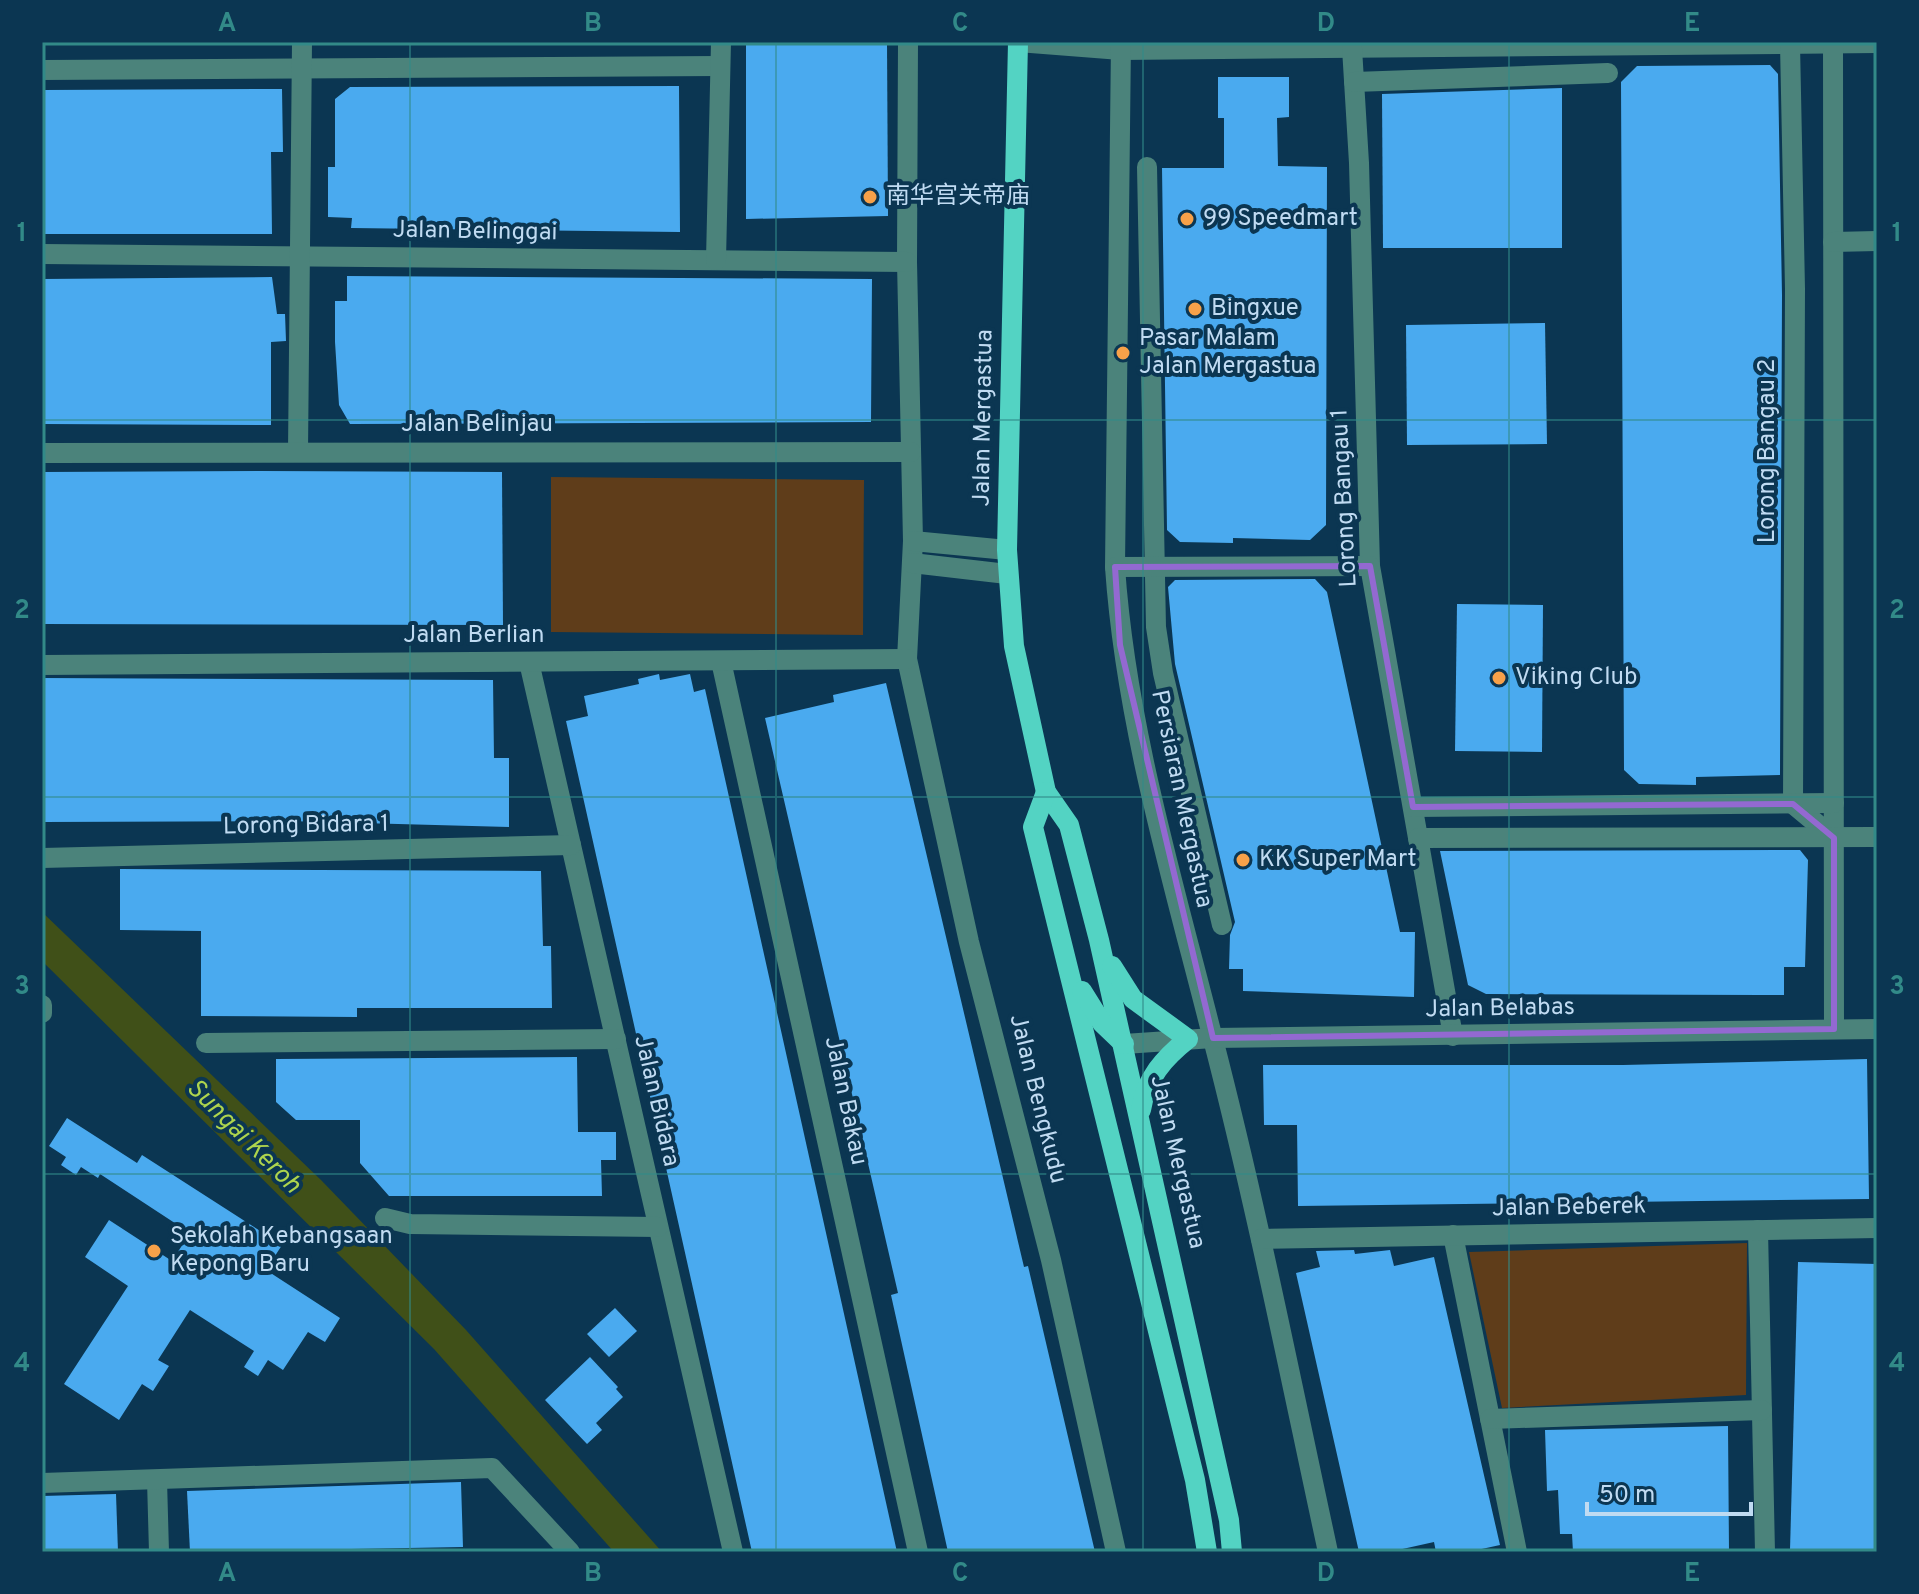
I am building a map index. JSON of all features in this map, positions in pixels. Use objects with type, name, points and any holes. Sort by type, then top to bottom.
[{"type":"main road","name":"Jalan Mergastua","points":[[1018,42],[1007,550],[1014,646],[1046,792],[1069,825],[1099,940],[1226,1505],[1232,1552]]},
{"type":"main road","points":[[1046,792],[1033,827],[1195,1480],[1207,1552]]},
{"type":"main road","points":[[1099,940],[1120,982],[1133,999],[1188,1039],[1157,1068],[1148,1082],[1140,1114]]},
{"type":"main road","points":[[1072,976],[1102,1023],[1124,1044],[1106,1072],[1100,1092]]},
{"type":"street","points":[[298,452],[302,42]]},
{"type":"street","points":[[716,260],[721,42]]},
{"type":"street","name":"Jalan Bengkudu","points":[[908,42],[907,262],[913,541],[907,659],[969,942],[1051,1260],[1116,1552]]},
{"type":"street","points":[[1018,42],[1352,48],[1593,43],[1877,43]]},
{"type":"street","name":"Lorong Bangau 2","points":[[1790,44],[1795,289],[1793,804]]},
{"type":"street","points":[[1833,44],[1834,1029]]},
{"type":"street","name":"Persiaran Mergastua","points":[[1121,46],[1115,567],[1120,645],[1182,926],[1213,1038],[1261,1239],[1328,1552]]},
{"type":"street","name":"Lorong Bangau 1","points":[[1352,48],[1370,566],[1453,1036]]},
{"type":"street","points":[[42,70],[720,66]]},
{"type":"street","points":[[1354,82],[1608,73]]},
{"type":"street","points":[[1147,167],[1152,567],[1163,673],[1222,925]]},
{"type":"street","points":[[1833,242],[1877,241]]},
{"type":"street","name":"Jalan Belinggai","points":[[42,254],[907,262]]},
{"type":"street","name":"Jalan Belinjau","points":[[42,453],[911,452]]},
{"type":"street","points":[[913,541],[1007,550]]},
{"type":"street","points":[[912,563],[1007,574]]},
{"type":"street","points":[[1115,567],[1370,566]]},
{"type":"street","name":"Jalan Berlian","points":[[42,665],[907,659]]},
{"type":"street","name":"Jalan Bakau","points":[[721,661],[918,1552]]},
{"type":"street","name":"Jalan Bidara","points":[[529,662],[733,1552]]},
{"type":"street","points":[[1413,807],[1834,803]]},
{"type":"street","points":[[1793,804],[1834,838]]},
{"type":"street","points":[[1418,838],[1877,837]]},
{"type":"street","name":"Lorong Bidara 1","points":[[42,858],[571,845]]},
{"type":"street","points":[[42,1005],[42,1013]]},
{"type":"street","name":"Jalan Belabas","points":[[1124,1044],[1213,1038],[1877,1029]]},
{"type":"street","points":[[206,1043],[616,1039]]},
{"type":"street","points":[[385,1218],[410,1224],[658,1227]]},
{"type":"street","name":"Jalan Beberek","points":[[1261,1239],[1877,1228]]},
{"type":"street","points":[[1758,1230],[1765,1552]]},
{"type":"street","points":[[1453,1235],[1517,1552]]},
{"type":"street","points":[[1490,1419],[1762,1410]]},
{"type":"street","points":[[42,1483],[483,1467],[500,1473],[570,1552]]},
{"type":"street","points":[[157,1480],[159,1552]]},
{"type":"highlighted area","points":[[1370,566],[1413,807],[1793,804],[1834,838],[1834,1029],[1213,1038],[1120,645],[1115,567]]},
{"type":"shaded area","points":[[551,477],[864,480],[863,635],[551,632]]},
{"type":"shaded area","points":[[1747,1243],[1746,1395],[1502,1408],[1469,1252]]},
{"type":"water","name":"Sungai Keroh","points":[[42,912],[321,1180],[466,1330],[662,1552],[614,1552],[434,1349],[42,961]]},
{"type":"building","points":[[746,42],[887,42],[888,216],[746,219]]},
{"type":"building","points":[[1770,65],[1778,74],[1782,295],[1780,775],[1696,777],[1696,785],[1639,784],[1624,770],[1621,82],[1637,66]]},
{"type":"building","points":[[1218,77],[1289,77],[1289,117],[1277,118],[1278,166],[1327,167],[1326,525],[1310,540],[1233,538],[1233,543],[1180,542],[1167,530],[1162,168],[1224,168],[1224,118],[1218,118]]},
{"type":"building","points":[[679,86],[680,232],[351,228],[352,218],[328,217],[328,167],[335,167],[335,99],[350,87]]},
{"type":"building","points":[[1562,88],[1562,248],[1383,248],[1382,94]]},
{"type":"building","points":[[282,89],[283,152],[271,152],[272,234],[42,234],[42,90]]},
{"type":"building","points":[[347,276],[872,279],[871,422],[350,424],[339,405],[335,342],[335,301],[347,301]]},
{"type":"building","points":[[272,277],[277,314],[285,314],[286,341],[271,342],[271,425],[42,424],[42,279]]},
{"type":"building","points":[[1545,323],[1547,444],[1407,445],[1406,325]]},
{"type":"building","points":[[42,472],[502,472],[503,625],[42,624]]},
{"type":"building","points":[[1315,579],[1327,592],[1400,932],[1415,932],[1414,997],[1243,991],[1243,969],[1229,969],[1230,935],[1235,922],[1175,664],[1168,587],[1175,580]]},
{"type":"building","name":"Viking Club","points":[[1457,604],[1543,605],[1542,752],[1455,751]]},
{"type":"building","points":[[659,674],[660,680],[690,674],[694,692],[705,689],[897,1552],[752,1552],[566,721],[588,716],[584,696],[639,684],[638,679]]},
{"type":"building","points":[[42,678],[493,680],[494,758],[509,758],[509,827],[287,821],[42,822]]},
{"type":"building","points":[[886,683],[1095,1552],[948,1552],[891,1295],[898,1293],[765,718],[834,702],[833,695]]},
{"type":"building","points":[[1800,850],[1808,860],[1805,967],[1784,967],[1784,995],[1486,994],[1468,985],[1440,851]]},
{"type":"building","points":[[120,869],[541,871],[543,946],[551,946],[552,1008],[357,1008],[357,1017],[201,1016],[201,931],[120,930]]},
{"type":"building","points":[[577,1057],[578,1132],[616,1132],[616,1160],[601,1160],[602,1196],[389,1196],[360,1163],[360,1120],[296,1120],[276,1102],[276,1059]]},
{"type":"building","points":[[1867,1059],[1869,1199],[1298,1206],[1297,1125],[1264,1125],[1263,1065],[1623,1065]]},
{"type":"building","points":[[67,1118],[137,1163],[142,1155],[282,1245],[266,1270],[340,1318],[325,1342],[308,1332],[283,1370],[268,1360],[258,1376],[244,1367],[254,1351],[190,1310],[158,1360],[169,1366],[153,1391],[142,1384],[119,1420],[64,1384],[128,1286],[85,1257],[109,1220],[172,1261],[190,1233],[100,1174],[98,1178],[81,1167],[76,1175],[61,1165],[66,1157],[49,1146]]},
{"type":"building","points":[[1354,1250],[1355,1254],[1390,1250],[1394,1266],[1434,1257],[1500,1545],[1468,1552],[1436,1552],[1434,1542],[1389,1552],[1359,1552],[1296,1273],[1320,1267],[1316,1251]]},
{"type":"building","points":[[1798,1262],[1877,1264],[1877,1552],[1790,1550]]},
{"type":"building","points":[[615,1308],[637,1331],[609,1357],[587,1334]]},
{"type":"building","points":[[590,1357],[618,1387],[616,1389],[623,1397],[596,1423],[602,1430],[587,1444],[545,1400]]},
{"type":"building","points":[[1728,1426],[1729,1552],[1573,1552],[1572,1534],[1560,1534],[1558,1490],[1547,1491],[1545,1430]]},
{"type":"building","points":[[461,1482],[463,1547],[190,1552],[187,1491]]},
{"type":"building","points":[[116,1494],[118,1552],[42,1552],[42,1496]]},
{"type":"place","name":"南华宫关帝庙","points":[[870,197]]},
{"type":"place","name":"99 Speedmart","points":[[1187,219]]},
{"type":"place","name":"Bingxue","points":[[1195,309]]},
{"type":"place","name":"Pasar Malam Jalan Mergastua","points":[[1123,353]]},
{"type":"place","name":"Viking Club","points":[[1499,678]]},
{"type":"place","name":"KK Super Mart","points":[[1243,860]]},
{"type":"place","name":"Sekolah Kebangsaan Kepong Baru","points":[[154,1251]]}]
